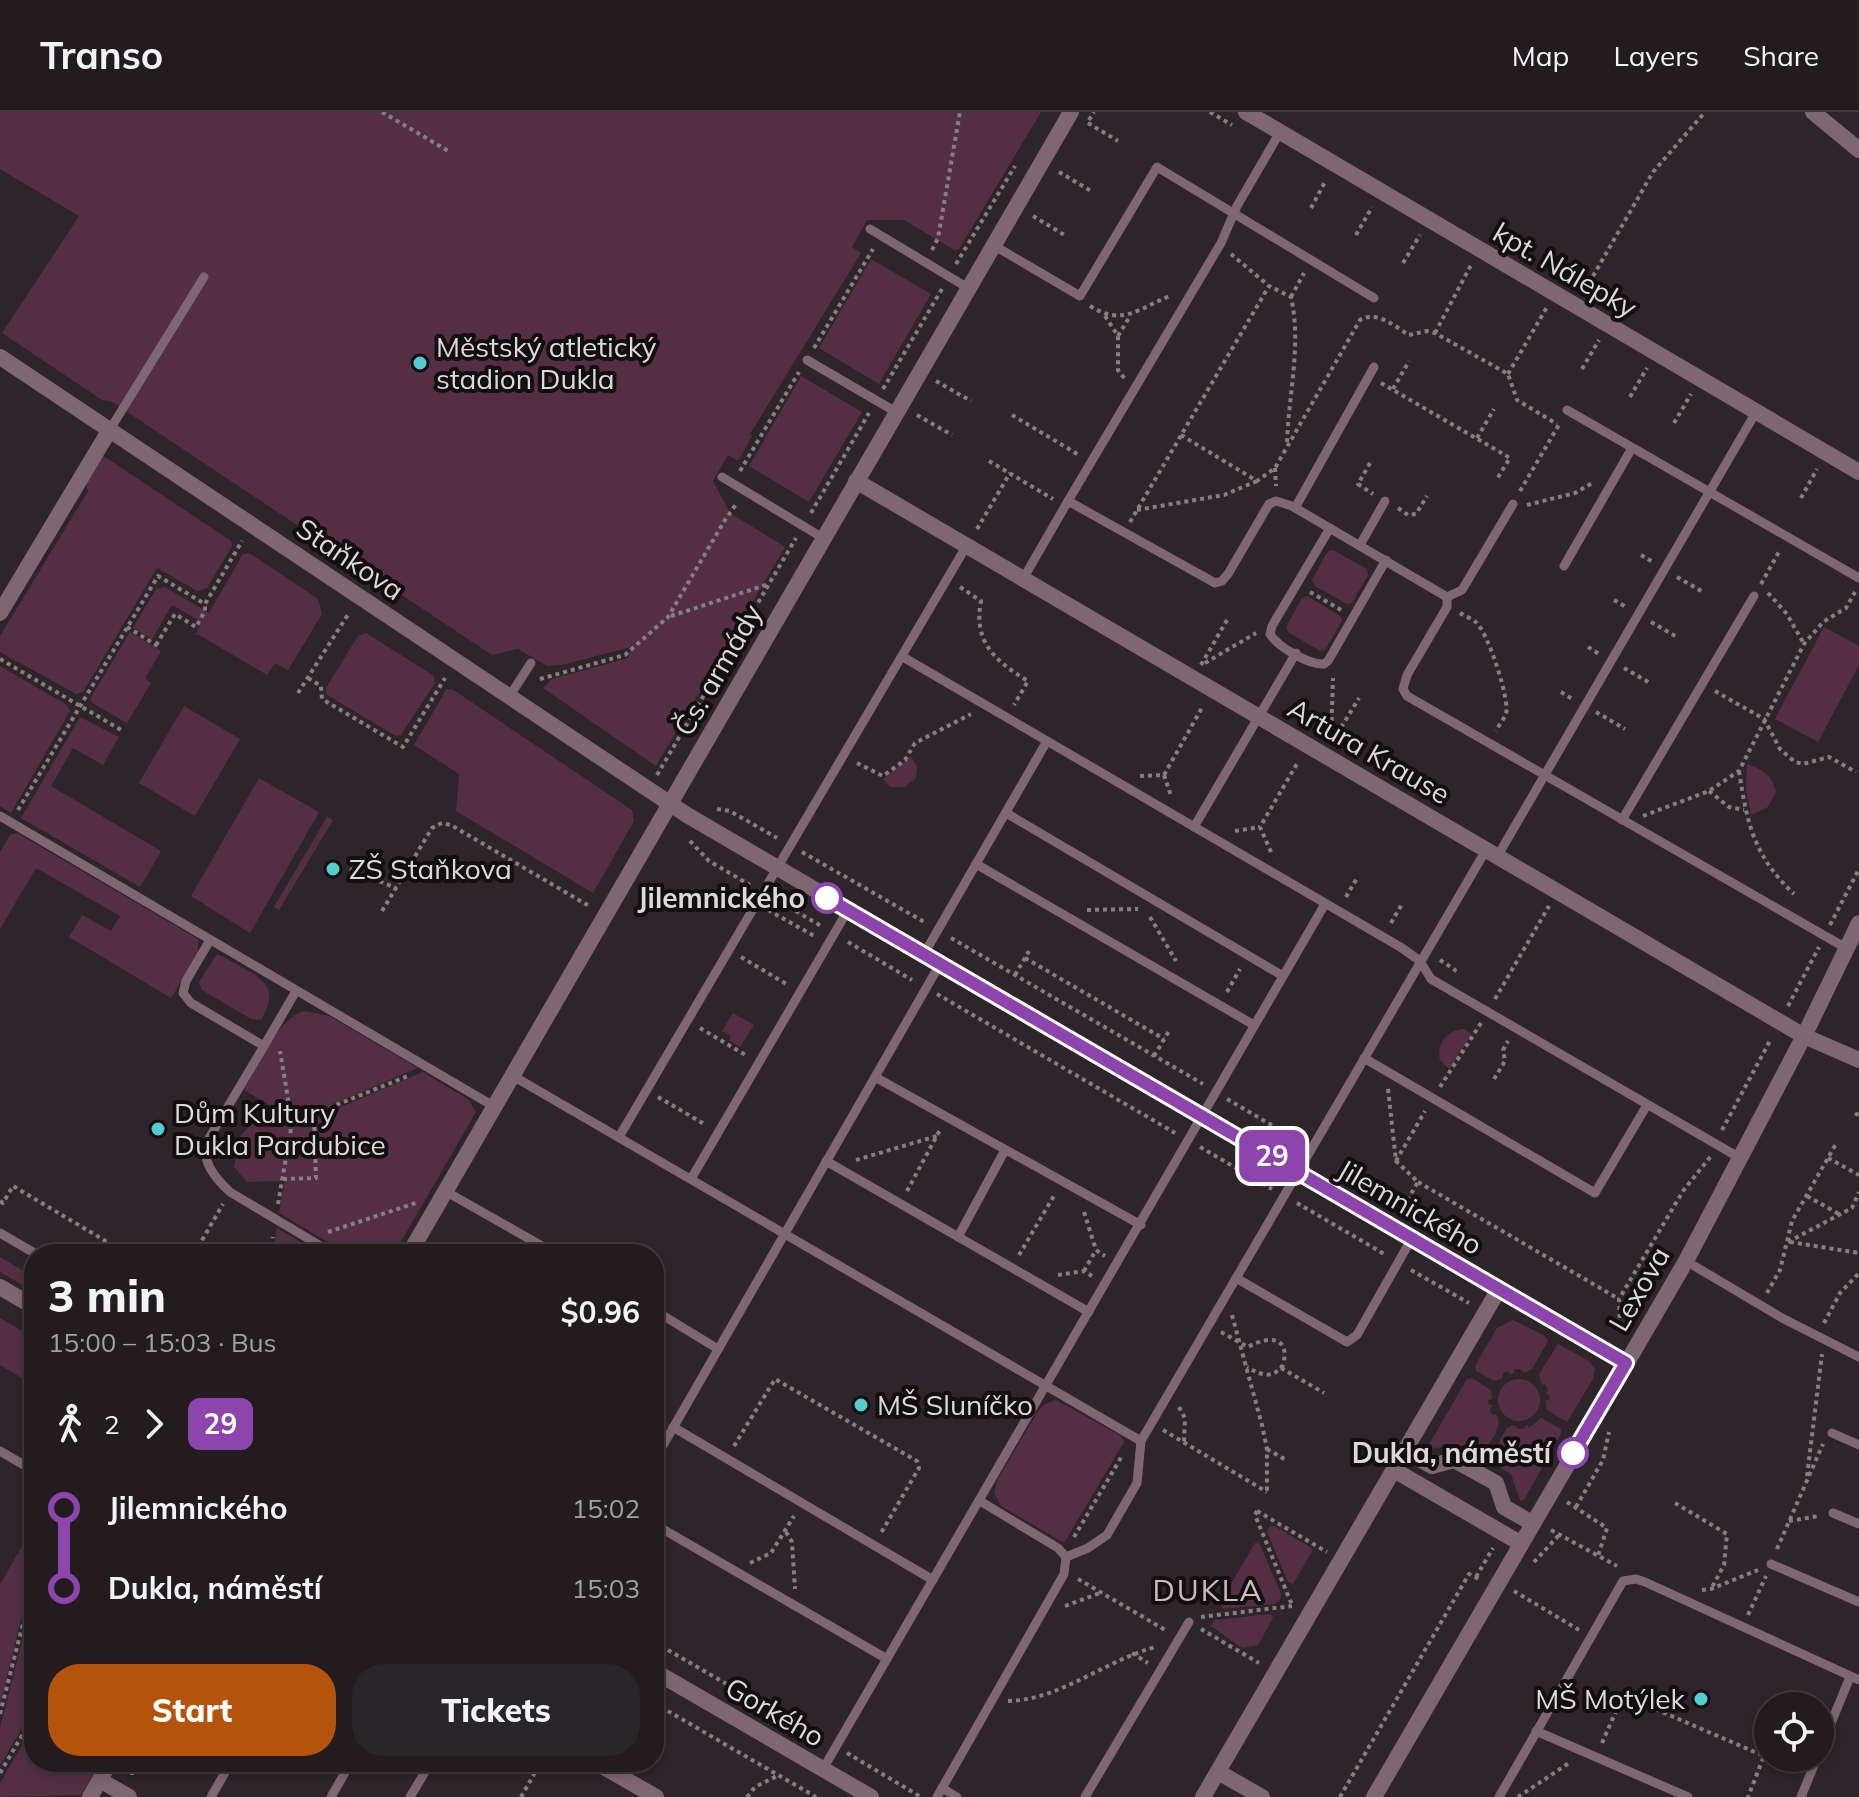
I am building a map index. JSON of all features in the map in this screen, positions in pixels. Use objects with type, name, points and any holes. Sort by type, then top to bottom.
[{"type":"street","name":"Čs. armády","points":[[414,1244],[438,1194],[495,1107],[1071,112]]},
{"type":"street","name":"kpt. Nálepky","points":[[1246,112],[1859,472]]},
{"type":"street","points":[[1813,112],[1859,150]]},
{"type":"street","name":"Staňkova","points":[[0,357],[671,805]]},
{"type":"street","points":[[0,613],[109,431]]},
{"type":"street","name":"Artura Krause","points":[[856,481],[1804,1036],[1859,1060]]},
{"type":"street","name":"Jilemnického","points":[[671,805],[1626,1363]]},
{"type":"street","name":"Lexova","points":[[1374,1797],[1686,1261],[1804,1036],[1859,923]]},
{"type":"street","points":[[0,1287],[24,1301]]},
{"type":"street","points":[[1205,1796],[1499,1289]]},
{"type":"street","points":[[1405,1451],[1432,1466],[1454,1460],[1496,1483],[1504,1507],[1532,1523]]},
{"type":"street","points":[[1394,1470],[1520,1543]]},
{"type":"street","name":"Gorkého","points":[[664,1677],[871,1797]]},
{"type":"street","points":[[90,1797],[104,1772]]},
{"type":"street","points":[[612,1772],[656,1797]]},
{"type":"street","points":[[1218,1772],[1262,1797]]},
{"type":"street","points":[[100,1780],[129,1797]]},
{"type":"lane","points":[[1023,579],[1221,243],[1233,214],[1280,132]]},
{"type":"lane","points":[[993,245],[1080,296],[1157,167],[1374,298]]},
{"type":"lane","points":[[870,229],[968,288]]},
{"type":"lane","points":[[109,431],[204,277]]},
{"type":"lane","points":[[807,360],[896,412]]},
{"type":"lane","points":[[1295,508],[1371,371]]},
{"type":"lane","points":[[1567,410],[1859,581]]},
{"type":"lane","points":[[980,1501],[1065,1555],[1088,1548],[1107,1535],[1137,1483],[1137,1439],[1151,1424],[1167,1397],[1420,961],[1544,775],[1756,412]]},
{"type":"lane","points":[[1564,566],[1632,448]]},
{"type":"lane","points":[[722,477],[823,538]]},
{"type":"lane","points":[[1067,504],[1210,583],[1219,583],[1228,574],[1269,504],[1276,501],[1295,508],[1386,560],[1447,601]]},
{"type":"lane","points":[[1360,545],[1385,501]]},
{"type":"lane","points":[[1513,504],[1462,590],[1447,601],[1407,675],[1403,689],[1414,700],[1846,948]]},
{"type":"lane","points":[[1330,528],[1270,630],[1272,638],[1314,664],[1328,661],[1386,560]]},
{"type":"lane","points":[[619,1137],[967,545]]},
{"type":"lane","points":[[1624,821],[1754,596]]},
{"type":"lane","points":[[1194,827],[1296,653]]},
{"type":"lane","points":[[903,657],[1383,937],[1420,961],[1431,979],[1740,1158]]},
{"type":"lane","points":[[509,697],[531,663]]},
{"type":"lane","points":[[924,954],[1047,741]]},
{"type":"lane","points":[[1006,813],[1283,976]]},
{"type":"lane","points":[[0,816],[495,1107]]},
{"type":"lane","points":[[976,864],[1254,1025]]},
{"type":"lane","points":[[823,1769],[1325,904]]},
{"type":"lane","points":[[691,1179],[848,910]]},
{"type":"lane","points":[[210,940],[186,981],[183,993],[191,1003],[264,1046]]},
{"type":"lane","points":[[664,1443],[785,1234],[830,1164],[875,1077],[940,964]]},
{"type":"lane","points":[[296,991],[204,1149],[212,1172],[230,1192],[317,1244]]},
{"type":"lane","points":[[1364,1058],[1595,1193],[1647,1105]]},
{"type":"lane","points":[[513,1076],[1137,1439]]},
{"type":"lane","points":[[875,1077],[1141,1225]]},
{"type":"lane","points":[[958,1237],[1005,1150]]},
{"type":"lane","points":[[830,1164],[1089,1312]]},
{"type":"lane","points":[[438,1194],[527,1244]]},
{"type":"lane","points":[[0,1233],[24,1247]]},
{"type":"lane","points":[[1236,1278],[1347,1342],[1357,1335],[1412,1238]]},
{"type":"lane","points":[[1686,1261],[1760,1305],[1859,1357]]},
{"type":"lane","points":[[664,1316],[718,1349]]},
{"type":"lane","points":[[673,1427],[933,1580]]},
{"type":"lane","points":[[1830,1434],[1859,1445]]},
{"type":"lane","points":[[0,1451],[24,1465]]},
{"type":"lane","points":[[1833,1513],[1859,1524]]},
{"type":"lane","points":[[664,1530],[887,1659]]},
{"type":"lane","points":[[957,1797],[939,1793],[1065,1571],[1065,1555]]},
{"type":"lane","points":[[1771,1564],[1859,1602]]},
{"type":"lane","points":[[1502,1796],[1618,1586],[1630,1579],[1645,1582],[1854,1678],[1834,1720]]},
{"type":"lane","points":[[1085,1797],[1189,1622]]},
{"type":"lane","points":[[1536,1731],[1688,1797]]},
{"type":"lane","points":[[211,1797],[225,1772]]},
{"type":"lane","points":[[331,1797],[345,1772]]},
{"type":"lane","points":[[410,1797],[425,1772]]},
{"type":"lane","points":[[1801,1797],[1811,1772]]},
{"type":"path","points":[[382,112],[450,152]]},
{"type":"path","points":[[924,262],[938,238],[960,112]]},
{"type":"path","points":[[1576,306],[1653,172],[1705,112]]},
{"type":"path","points":[[1088,123],[1118,141]]},
{"type":"path","points":[[1059,172],[1091,191]]},
{"type":"path","points":[[1311,208],[1326,180]]},
{"type":"path","points":[[1356,235],[1372,207]]},
{"type":"path","points":[[1033,216],[1066,236]]},
{"type":"path","points":[[1403,263],[1420,235]]},
{"type":"path","points":[[1221,243],[1243,266],[1269,286],[1291,297]]},
{"type":"path","points":[[1435,333],[1481,250]]},
{"type":"path","points":[[1287,447],[1288,413],[1296,368],[1291,297],[1311,261]]},
{"type":"path","points":[[1124,533],[1269,286]]},
{"type":"path","points":[[1105,316],[1130,316],[1180,293],[1189,298]]},
{"type":"path","points":[[1508,374],[1555,293]]},
{"type":"path","points":[[1080,296],[1084,303],[1105,316],[1118,336]]},
{"type":"path","points":[[1130,316],[1118,336],[1118,370],[1121,376],[1136,386]]},
{"type":"path","points":[[1137,510],[1224,495],[1257,481],[1275,468],[1360,320],[1370,316],[1377,316],[1409,335],[1427,331],[1435,333],[1508,374],[1517,400],[1559,425]]},
{"type":"path","points":[[1582,369],[1599,339]]},
{"type":"path","points":[[1393,389],[1409,361]]},
{"type":"path","points":[[1630,397],[1647,367]]},
{"type":"path","points":[[1371,371],[1393,389],[1510,458],[1497,479]]},
{"type":"path","points":[[936,381],[971,401]]},
{"type":"path","points":[[1674,423],[1692,393]]},
{"type":"path","points":[[1477,438],[1494,409]]},
{"type":"path","points":[[1567,410],[1513,504],[1530,505],[1575,493],[1603,475]]},
{"type":"path","points":[[917,415],[952,435]]},
{"type":"path","points":[[1012,415],[1091,463]]},
{"type":"path","points":[[1181,435],[1257,481]]},
{"type":"path","points":[[989,461],[1067,504]]},
{"type":"path","points":[[649,790],[840,462]]},
{"type":"path","points":[[1370,463],[1358,484],[1385,501],[1413,516],[1427,496]]},
{"type":"path","points":[[1801,498],[1818,467]]},
{"type":"path","points":[[967,545],[1010,473]]},
{"type":"path","points":[[520,680],[525,683],[625,655],[668,617],[745,491]]},
{"type":"path","points":[[1787,538],[1759,587],[1778,603],[1804,644]]},
{"type":"path","points":[[127,627],[158,646],[175,614],[196,627],[205,611],[205,604],[242,541]]},
{"type":"path","points":[[10,823],[158,576],[205,604]]},
{"type":"path","points":[[947,580],[981,601],[979,624],[992,654],[1002,666],[1028,681],[1007,718]]},
{"type":"path","points":[[1624,821],[1709,791],[1739,771],[1804,644],[1823,622],[1846,608],[1859,581]]},
{"type":"path","points":[[668,617],[769,584]]},
{"type":"path","points":[[1447,601],[1477,623],[1485,635],[1497,671],[1506,713],[1490,743]]},
{"type":"path","points":[[298,693],[349,613]]},
{"type":"path","points":[[1200,667],[1227,620]]},
{"type":"path","points":[[0,659],[123,731]]},
{"type":"path","points":[[1339,667],[1332,680],[1331,743],[1359,698]]},
{"type":"path","points":[[308,678],[321,686],[322,699],[403,747],[445,678]]},
{"type":"path","points":[[1702,683],[1764,719],[1780,749],[1795,762],[1803,764],[1829,757],[1856,772]]},
{"type":"path","points":[[1109,777],[1164,775],[1213,690]]},
{"type":"path","points":[[845,756],[883,776],[905,760],[915,743],[969,716],[978,701]]},
{"type":"path","points":[[1281,878],[1260,827],[1308,746]]},
{"type":"path","points":[[658,770],[718,810],[730,811],[792,846],[1311,1149]]},
{"type":"path","points":[[1739,771],[1745,810],[1760,854],[1778,879],[1794,894]]},
{"type":"path","points":[[1709,791],[1729,807],[1745,810]]},
{"type":"path","points":[[382,911],[432,828],[442,823],[451,825],[589,906]]},
{"type":"path","points":[[703,856],[1475,1306]]},
{"type":"path","points":[[350,869],[396,888]]},
{"type":"path","points":[[1338,911],[1357,878]]},
{"type":"path","points":[[756,902],[829,943]]},
{"type":"path","points":[[1396,1161],[1551,903]]},
{"type":"path","points":[[1383,937],[1402,904]]},
{"type":"path","points":[[1056,910],[1145,909],[1193,989]]},
{"type":"path","points":[[728,950],[800,992]]},
{"type":"path","points":[[1015,975],[1029,951]]},
{"type":"path","points":[[1219,1005],[1248,955]]},
{"type":"path","points":[[1025,958],[1164,1039]]},
{"type":"path","points":[[687,1020],[759,1063]]},
{"type":"path","points":[[1620,1326],[1619,1299],[1683,1191],[1710,1159],[1780,1022]]},
{"type":"path","points":[[276,1026],[292,1123],[276,1219]]},
{"type":"path","points":[[1494,1079],[1505,1061],[1503,1050],[1516,1028]]},
{"type":"path","points":[[1154,1056],[1169,1031]]},
{"type":"path","points":[[292,1123],[427,1068]]},
{"type":"path","points":[[1386,1071],[1396,1161],[1418,1182],[1619,1299]]},
{"type":"path","points":[[646,1090],[718,1133]]},
{"type":"path","points":[[1856,1116],[1859,1109]]},
{"type":"path","points":[[283,1179],[316,1178],[314,1114]]},
{"type":"path","points":[[900,1204],[947,1117]]},
{"type":"path","points":[[830,1164],[937,1136]]},
{"type":"path","points":[[1760,1305],[1780,1270],[1792,1221],[1837,1142]]},
{"type":"path","points":[[1828,1158],[1859,1175]]},
{"type":"path","points":[[1012,1268],[1062,1181]]},
{"type":"path","points":[[1401,1211],[1418,1182]]},
{"type":"path","points":[[0,1201],[3,1203],[13,1186],[108,1244]]},
{"type":"path","points":[[200,1244],[230,1192]]},
{"type":"path","points":[[1787,1242],[1853,1206],[1859,1192]]},
{"type":"path","points":[[319,1235],[438,1194]]},
{"type":"path","points":[[1087,1195],[1082,1205],[1096,1250],[1118,1263]]},
{"type":"path","points":[[1807,1196],[1840,1214]]},
{"type":"path","points":[[1853,1206],[1859,1209]]},
{"type":"path","points":[[294,1244],[299,1242]]},
{"type":"path","points":[[1787,1242],[1859,1253]]},
{"type":"path","points":[[1084,1271],[1096,1250]]},
{"type":"path","points":[[1806,1483],[1820,1338],[1840,1293],[1859,1273]]},
{"type":"path","points":[[1151,1424],[1267,1492],[1267,1449],[1241,1343],[1223,1300]]},
{"type":"path","points":[[1208,1325],[1248,1347],[1263,1338],[1275,1340],[1285,1353],[1281,1368],[1269,1375],[1247,1367]]},
{"type":"path","points":[[1281,1368],[1324,1393]]},
{"type":"path","points":[[727,1458],[772,1382],[779,1379],[920,1464],[874,1545]]},
{"type":"path","points":[[1167,1397],[1177,1404],[1185,1418],[1184,1443]]},
{"type":"path","points":[[1742,1628],[1830,1434]]},
{"type":"path","points":[[1065,1555],[1137,1439]]},
{"type":"path","points":[[1267,1449],[1286,1460]]},
{"type":"path","points":[[1551,1492],[1603,1523],[1607,1534],[1598,1556]]},
{"type":"path","points":[[732,1569],[771,1553],[802,1503]]},
{"type":"path","points":[[1675,1503],[1727,1534],[1724,1565],[1711,1589],[1771,1564]]},
{"type":"path","points":[[1265,1666],[1189,1622],[1190,1619],[1292,1606],[1255,1515],[1257,1511],[1330,1554]]},
{"type":"path","points":[[1789,1521],[1833,1513]]},
{"type":"path","points":[[1532,1523],[1616,1565],[1630,1579]]},
{"type":"path","points":[[786,1532],[792,1542],[797,1607]]},
{"type":"path","points":[[1476,1577],[1502,1532]]},
{"type":"path","points":[[1065,1571],[1179,1639]]},
{"type":"path","points":[[1340,1797],[1469,1574]]},
{"type":"path","points":[[1512,1590],[1589,1636]]},
{"type":"path","points":[[1047,1602],[1058,1609],[1100,1593]]},
{"type":"path","points":[[0,1712],[24,1620]]},
{"type":"path","points":[[664,1648],[919,1796]]},
{"type":"path","points":[[995,1695],[1008,1701],[1041,1696],[1132,1653]]},
{"type":"path","points":[[1598,1752],[1623,1695],[1764,1756],[1748,1797]]},
{"type":"path","points":[[664,1709],[816,1797]]},
{"type":"path","points":[[0,1773],[24,1732]]},
{"type":"path","points":[[1518,1797],[1584,1752]]},
{"type":"path","points":[[521,1797],[535,1772]]},
{"type":"path","points":[[747,1797],[755,1787],[779,1775]]},
{"type":"shaded area","name":"Městský atletický stadion Dukla","points":[[0,112],[1041,112],[959,249],[954,250],[904,220],[867,220],[852,247],[861,253],[750,434],[752,436],[738,461],[728,455],[713,481],[730,513],[785,547],[656,766],[543,688],[552,679],[628,658],[631,647],[547,666],[518,649],[492,655],[111,401],[102,400],[2,333],[79,216],[0,169]]},
{"type":"shaded area","points":[[871,259],[931,294],[879,384],[819,348]]},
{"type":"shaded area","points":[[801,376],[862,412],[809,502],[749,466]]},
{"type":"shaded area","points":[[102,455],[231,541],[232,546],[207,588],[197,591],[157,568],[83,692],[76,694],[0,652],[0,636],[88,491],[86,482]]},
{"type":"shaded area","points":[[1333,550],[1367,569],[1368,575],[1352,603],[1347,604],[1315,586],[1312,580],[1328,551]]},
{"type":"shaded area","points":[[249,553],[318,599],[322,614],[288,670],[275,663],[267,675],[195,635],[202,622],[172,605],[152,639],[133,628],[156,589],[165,587],[209,613],[243,554]]},
{"type":"shaded area","points":[[1307,596],[1340,616],[1342,621],[1325,650],[1320,651],[1288,632],[1286,627],[1302,598]]},
{"type":"shaded area","points":[[1824,627],[1859,646],[1859,665],[1818,742],[1775,719]]},
{"type":"shaded area","points":[[130,632],[161,651],[145,678],[151,683],[127,723],[90,699]]},
{"type":"shaded area","points":[[366,633],[434,676],[435,683],[401,735],[396,736],[327,695],[326,688],[358,636]]},
{"type":"shaded area","points":[[0,666],[67,705],[70,711],[11,813],[0,806]]},
{"type":"shaded area","points":[[452,689],[632,810],[634,821],[593,893],[456,811],[459,774],[414,745],[446,690]]},
{"type":"shaded area","points":[[184,706],[240,739],[195,816],[139,783]]},
{"type":"shaded area","points":[[80,717],[119,737],[103,765],[73,748],[51,786],[161,851],[140,887],[21,818]]},
{"type":"shaded area","points":[[911,756],[917,767],[916,778],[905,787],[890,787],[883,779]]},
{"type":"shaded area","points":[[1747,764],[1766,774],[1776,792],[1768,807],[1751,815],[1746,789]]},
{"type":"shaded area","points":[[259,778],[319,812],[250,933],[191,896]]},
{"type":"shaded area","points":[[327,817],[333,820],[279,910],[274,907]]},
{"type":"shaded area","points":[[17,833],[198,939],[198,955],[171,998],[69,937],[82,915],[111,931],[120,916],[36,868],[0,929],[0,852],[10,835]]},
{"type":"shaded area","points":[[217,954],[265,984],[269,1003],[261,1020],[251,1019],[202,990],[199,982]]},
{"type":"shaded area","points":[[305,1011],[329,1016],[418,1068],[295,1120],[244,1090],[278,1033],[295,1015]]},
{"type":"shaded area","points":[[733,1013],[754,1025],[740,1047],[722,1031]]},
{"type":"shaded area","points":[[1464,1029],[1472,1034],[1449,1069],[1440,1060],[1441,1043],[1448,1035]]},
{"type":"shaded area","points":[[423,1072],[469,1100],[476,1112],[400,1244],[331,1244],[279,1213],[285,1181],[247,1182],[234,1167],[240,1136],[253,1122],[294,1127]]},
{"type":"shaded area","points":[[277,1228],[303,1244],[275,1244]]},
{"type":"shaded area","points":[[0,1257],[24,1271],[24,1286],[0,1272]]},
{"type":"shaded area","points":[[0,1318],[24,1332],[24,1379],[0,1365]]},
{"type":"shaded area","points":[[1513,1320],[1545,1336],[1548,1341],[1532,1369],[1524,1373],[1514,1369],[1514,1373],[1503,1373],[1502,1379],[1494,1381],[1476,1371],[1475,1366],[1497,1328]]},
{"type":"shaded area","points":[[1558,1344],[1589,1361],[1595,1369],[1593,1379],[1567,1422],[1547,1410],[1545,1401],[1550,1399],[1546,1394],[1548,1389],[1545,1384],[1542,1385],[1539,1374]]},
{"type":"shaded area","points":[[1472,1378],[1491,1390],[1492,1399],[1488,1400],[1492,1405],[1490,1410],[1492,1415],[1496,1414],[1499,1424],[1495,1435],[1481,1454],[1457,1444],[1431,1449],[1428,1446],[1467,1379]]},
{"type":"shaded area","points":[[1519,1379],[1534,1385],[1540,1400],[1534,1415],[1519,1421],[1504,1415],[1498,1400],[1504,1385]]},
{"type":"shaded area","points":[[1056,1400],[1121,1436],[1124,1442],[1064,1543],[1001,1506],[994,1493],[998,1479],[1038,1411]]},
{"type":"shaded area","points":[[1541,1418],[1561,1429],[1561,1434],[1524,1500],[1520,1501],[1511,1474],[1492,1462],[1490,1457],[1507,1428],[1514,1425],[1523,1429],[1527,1425],[1529,1428]]},
{"type":"shaded area","points":[[1274,1526],[1312,1548],[1293,1584],[1288,1582],[1267,1532],[1269,1527]]},
{"type":"shaded area","points":[[1259,1542],[1281,1594],[1280,1600],[1275,1604],[1223,1609],[1220,1603],[1255,1543]]},
{"type":"shaded area","points":[[24,1543],[24,1609],[0,1706],[0,1584]]},
{"type":"shaded area","points":[[1271,1614],[1273,1618],[1258,1645],[1242,1648],[1211,1626],[1215,1620]]},
{"type":"shaded area","points":[[24,1633],[24,1724],[0,1766],[0,1728]]},
{"type":"shaded area","points":[[24,1742],[24,1772],[94,1772],[81,1795],[0,1797],[0,1783]]},
{"type":"bus line","name":"29","points":[[827,898],[1626,1363],[1573,1453]]},
{"type":"place","name":"Městský atletický stadion Dukla","points":[[420,363]]},
{"type":"place","name":"ZŠ Staňkova","points":[[333,869]]},
{"type":"place","name":"Jilemnického","points":[[827,898]]},
{"type":"place","name":"Dům Kultury Dukla Pardubice","points":[[158,1129]]},
{"type":"place","name":"MŠ Sluníčko","points":[[861,1405]]},
{"type":"place","name":"Dukla, náměstí","points":[[1573,1453]]},
{"type":"place","name":"MŠ Motýlek","points":[[1701,1699]]},
{"type":"district","name":"DUKLA","points":[[1208,1591]]}]
